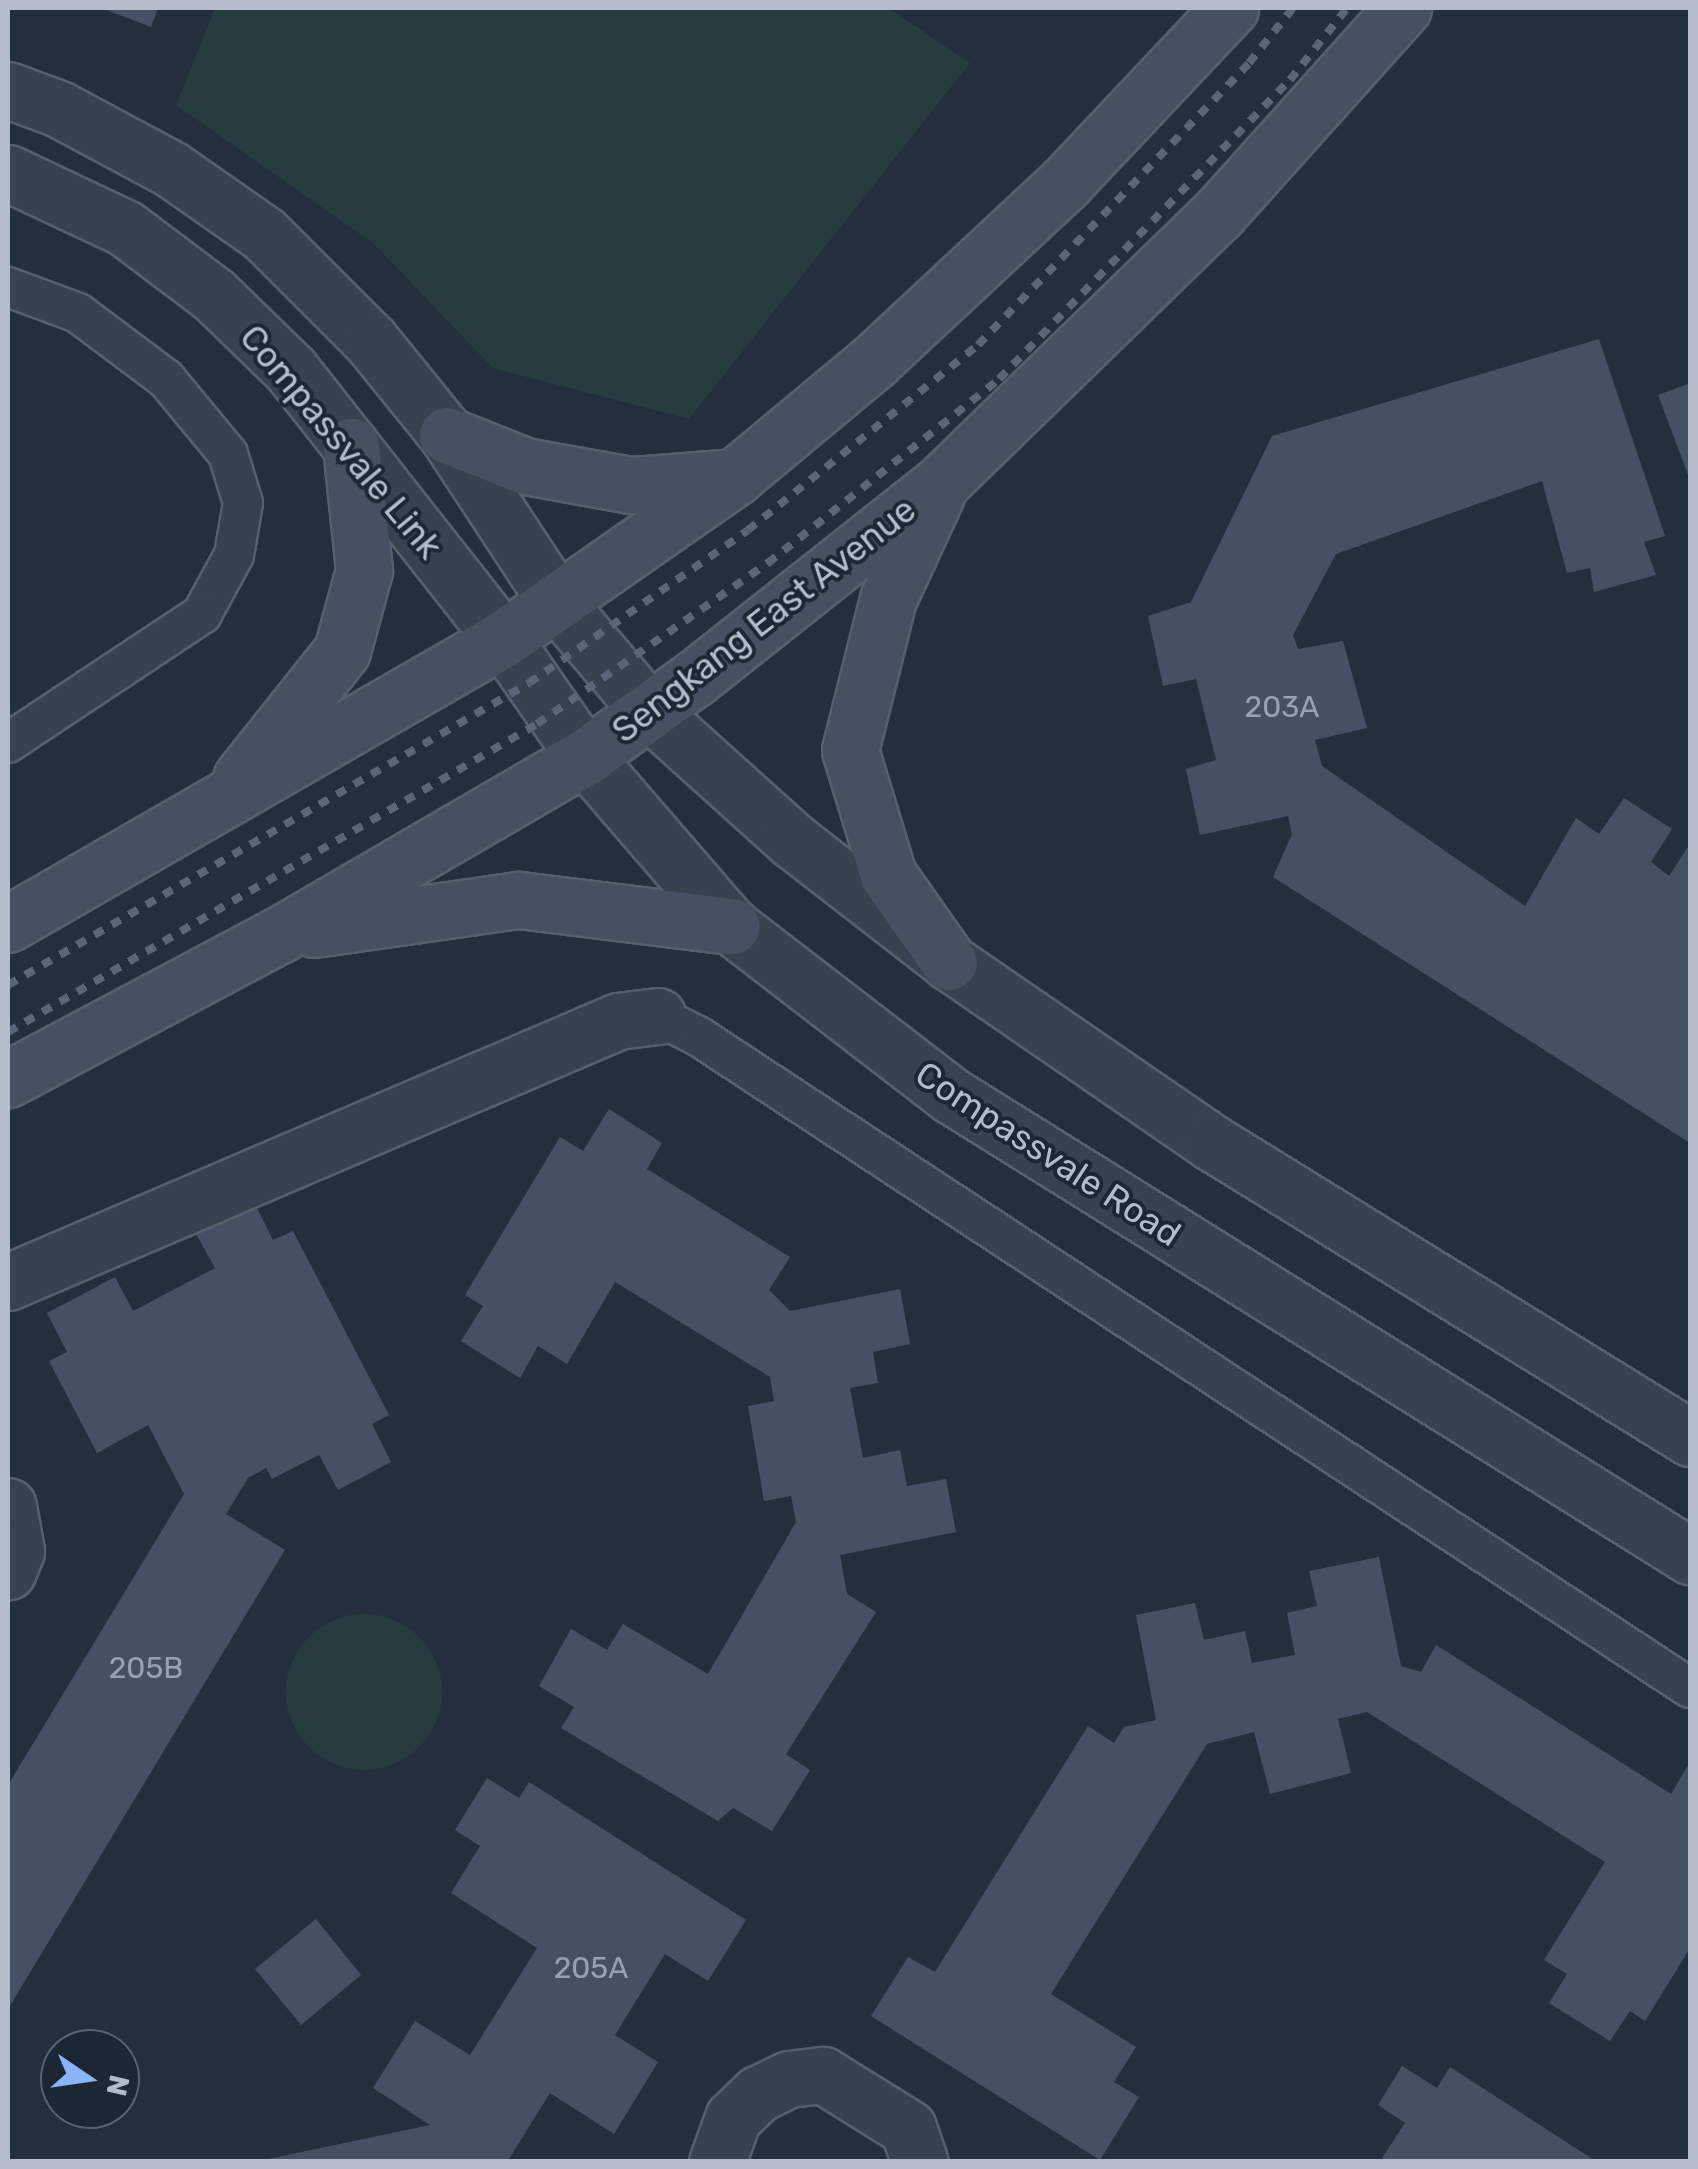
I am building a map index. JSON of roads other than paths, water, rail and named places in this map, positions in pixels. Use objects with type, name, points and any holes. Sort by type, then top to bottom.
[{"type":"main road","points":[[8,924],[503,639],[735,477],[872,362],[1064,183],[1230,8]]},
{"type":"main road","name":"Sengkang East Avenue","points":[[8,1078],[281,934],[585,757],[650,712],[942,482],[1218,214],[1402,8]]},
{"type":"main road","points":[[446,435],[525,466],[630,485],[735,477]]},
{"type":"main road","points":[[224,800],[342,650],[364,570],[351,446]]},
{"type":"main road","points":[[942,482],[888,599],[850,750],[888,876],[949,962]]},
{"type":"main road","points":[[281,934],[519,900],[730,926]]},
{"type":"street","points":[[8,90],[59,109],[171,169],[264,234],[371,341],[446,435],[558,604],[650,712],[792,840],[949,962],[1210,1142],[1690,1438]]},
{"type":"street","name":"Compassvale Link","points":[[8,173],[124,228],[214,295],[291,370],[503,639]]},
{"type":"street","name":"Compassvale Road","points":[[503,639],[585,757],[730,926],[952,1096],[1690,1556]]},
{"type":"street","points":[[8,1282],[618,1021],[658,1016]]},
{"type":"street","points":[[8,1506],[16,1550],[8,1570]]},
{"type":"street","points":[[717,2162],[733,2118],[758,2094],[789,2078],[823,2074],[908,2128],[920,2162]]},
{"type":"lane","points":[[8,287],[78,313],[166,379],[228,454],[243,503],[234,555],[202,614],[8,743]]},
{"type":"lane","points":[[658,1016],[1690,1688]]},
{"type":"railway","points":[[8,985],[529,683],[748,530],[978,345],[1249,63],[1293,8]]},
{"type":"railway","points":[[8,1032],[537,724],[768,563],[999,379],[1290,80],[1347,8]]}]
